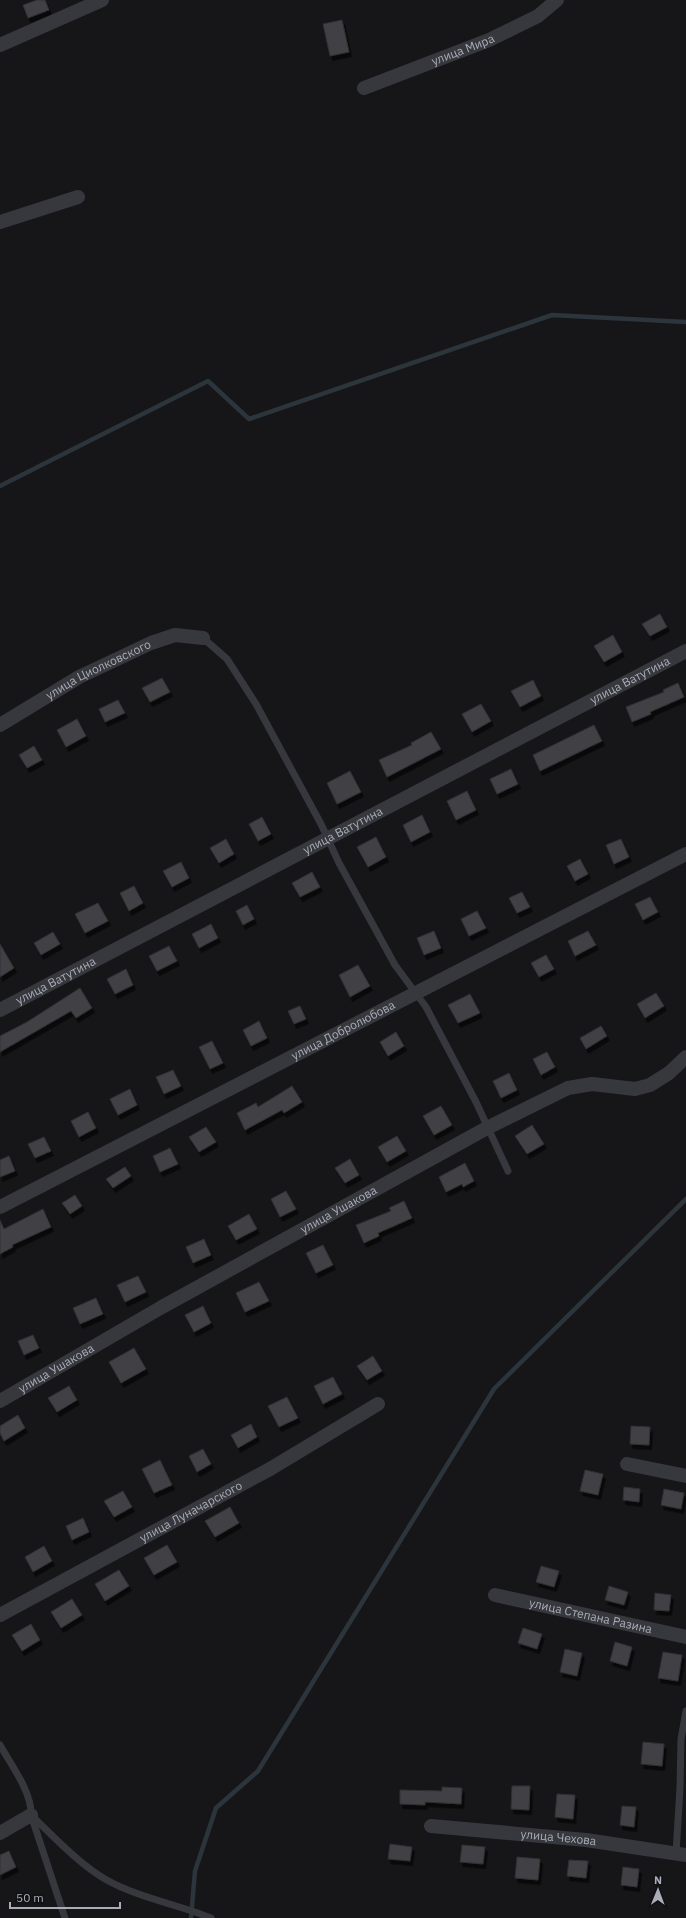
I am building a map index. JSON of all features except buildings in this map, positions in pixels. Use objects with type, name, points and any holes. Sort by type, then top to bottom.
[{"type":"street","points":[[0,45],[102,0]]},
{"type":"street","name":"улица Мира","points":[[364,88],[489,40],[538,16],[557,0]]},
{"type":"street","points":[[0,222],[78,197]]},
{"type":"street","name":"улица Циолковского","points":[[0,725],[79,677],[151,643],[175,635],[203,638]]},
{"type":"street","name":"улица Ватутина","points":[[0,1010],[686,651]]},
{"type":"street","name":"улица Добролюбова","points":[[0,1208],[686,854]]},
{"type":"street","name":"улица Ушакова","points":[[0,1401],[162,1307],[488,1128],[568,1088],[592,1084],[635,1089],[650,1085],[669,1073],[686,1057]]},
{"type":"street","name":"улица Луначарского","points":[[0,1615],[270,1469],[378,1404]]},
{"type":"street","points":[[627,1464],[686,1476]]},
{"type":"street","name":"улица Степана Разина","points":[[496,1595],[686,1637]]},
{"type":"street","points":[[0,1833],[31,1815]]},
{"type":"street","name":"улица Чехова","points":[[431,1826],[586,1840],[681,1854]]},
{"type":"lane","points":[[203,638],[227,659],[256,704],[329,839],[338,863],[395,965],[426,1007],[476,1102],[508,1171]]},
{"type":"lane","points":[[681,1854],[681,1740],[686,1711]]},
{"type":"lane","points":[[0,1745],[27,1794],[32,1807],[31,1815],[65,1918]]},
{"type":"lane","points":[[31,1815],[69,1851],[105,1879],[155,1900],[192,1910],[211,1918]]},
{"type":"waterway","points":[[0,486],[208,381],[249,419],[552,315],[686,322]]},
{"type":"waterway","points":[[191,1918],[195,1871],[216,1808],[258,1771],[494,1389],[686,1199]]}]
